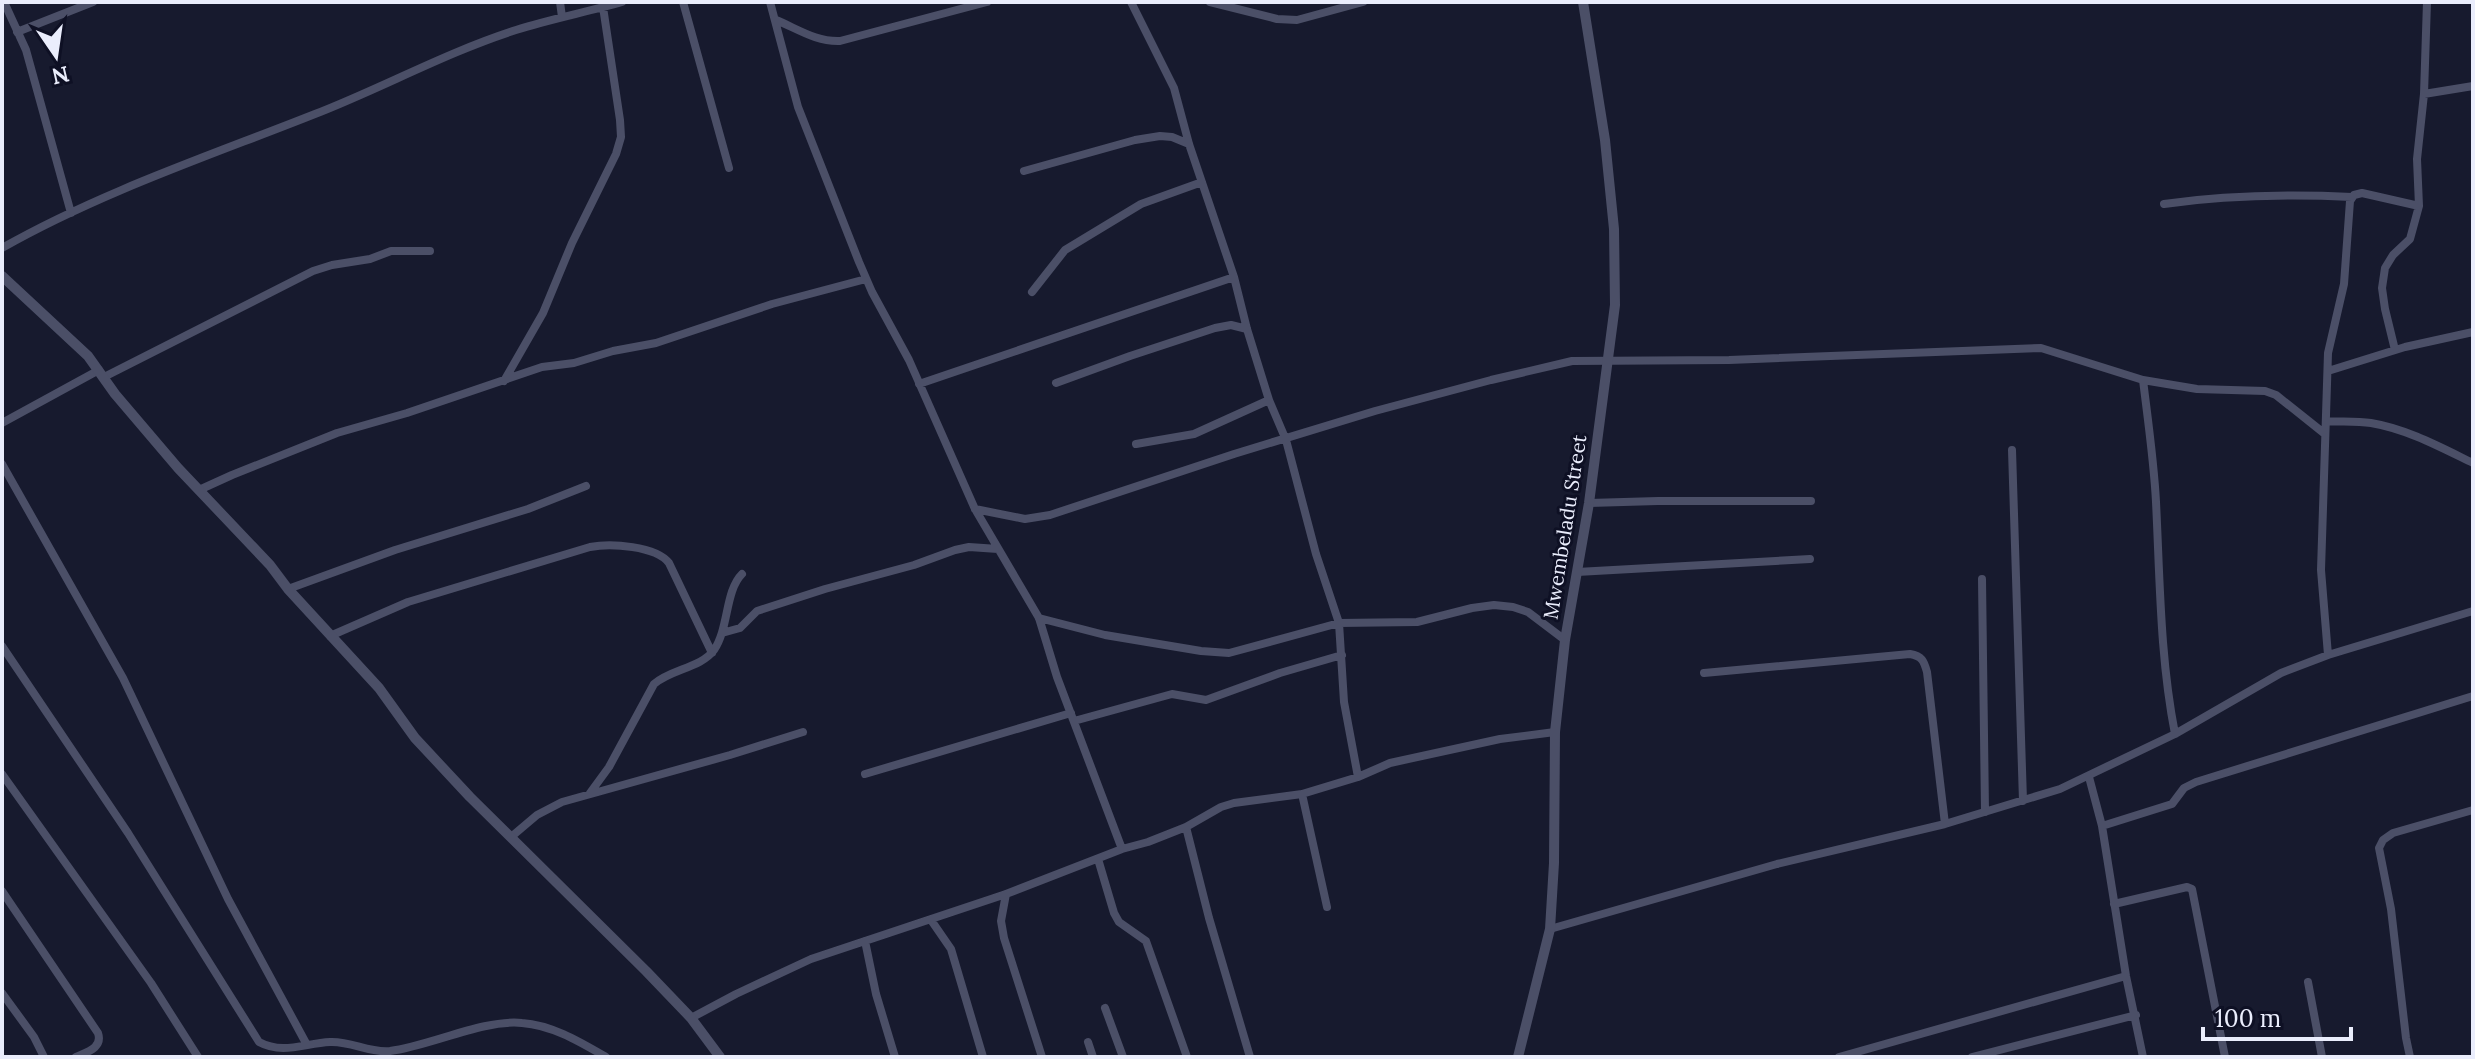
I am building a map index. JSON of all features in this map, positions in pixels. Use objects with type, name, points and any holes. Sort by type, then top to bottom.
[{"type":"street","points":[[4,2],[26,50],[71,213]]},
{"type":"street","points":[[17,32],[93,2]]},
{"type":"street","points":[[560,2],[562,17]]},
{"type":"street","points":[[2,248],[71,213],[189,162],[315,114],[485,42],[562,17],[622,2]]},
{"type":"street","points":[[683,2],[729,168]]},
{"type":"street","points":[[776,20],[814,38],[840,41],[987,2]]},
{"type":"street","points":[[1131,2],[1174,88],[1269,400],[1286,440],[1316,554],[1339,623],[1344,702],[1358,777]]},
{"type":"street","points":[[1210,2],[1285,20],[1307,18],[1363,2]]},
{"type":"street","points":[[1333,9],[1347,2]]},
{"type":"street","name":"Mwembeladu Street","points":[[1518,1057],[1550,929],[1555,732],[1565,640],[1589,503],[1615,305],[1614,229],[1605,140],[1583,2]]},
{"type":"street","points":[[2395,350],[2382,288],[2385,268],[2393,255],[2410,239],[2419,206],[2417,159],[2424,94],[2427,2]]},
{"type":"street","points":[[771,3],[798,107],[866,279],[919,384],[975,509],[1039,618],[1057,677],[1122,849]]},
{"type":"street","points":[[504,381],[543,313],[572,243],[619,146],[620,120],[603,7]]},
{"type":"street","points":[[2424,94],[2473,86]]},
{"type":"street","points":[[1024,171],[1135,140],[1160,136],[1189,144]]},
{"type":"street","points":[[1032,292],[1065,250],[1141,204],[1202,182]]},
{"type":"street","points":[[2164,204],[2216,196],[2286,194],[2352,197],[2362,193],[2419,206]]},
{"type":"street","points":[[2328,655],[2321,570],[2329,341],[2344,284],[2352,197]]},
{"type":"street","points":[[2,423],[313,271],[370,259],[391,251],[430,251]]},
{"type":"street","points":[[2,276],[77,344],[145,430],[379,688],[415,738],[691,1018],[714,1055]]},
{"type":"street","points":[[919,384],[1234,277]]},
{"type":"street","points":[[199,490],[337,433],[542,367],[574,363],[613,351],[656,343],[772,304],[866,279]]},
{"type":"street","points":[[1056,383],[1215,328],[1231,325],[1247,329]]},
{"type":"street","points":[[2328,371],[2439,338],[2473,332]]},
{"type":"street","points":[[975,509],[1025,519],[1050,515],[1375,411],[1572,361],[1729,360],[2026,347],[2054,351],[2143,380],[2197,389],[2265,391],[2276,395],[2325,434]]},
{"type":"street","points":[[2143,380],[2156,500],[2160,634],[2166,691],[2175,734]]},
{"type":"street","points":[[1136,444],[1194,434],[1269,400]]},
{"type":"street","points":[[2326,421],[2369,423],[2398,430],[2473,463]]},
{"type":"street","points":[[2012,450],[2023,801]]},
{"type":"street","points":[[2,464],[123,678],[228,899],[307,1045]]},
{"type":"street","points":[[288,589],[395,550],[528,509],[586,486]]},
{"type":"street","points":[[1589,503],[1811,501]]},
{"type":"street","points":[[330,636],[408,602],[590,547],[606,546],[643,550],[663,556],[712,653]]},
{"type":"street","points":[[722,633],[740,628],[757,611],[825,589],[914,565],[955,550],[969,547],[998,549]]},
{"type":"street","points":[[1577,572],[1810,559]]},
{"type":"street","points":[[590,793],[609,767],[654,684],[662,677],[712,653],[722,633],[736,581],[742,574]]},
{"type":"street","points":[[1982,579],[1985,812]]},
{"type":"street","points":[[1039,618],[1105,635],[1229,653],[1339,623],[1417,622],[1494,605],[1528,612],[1565,640]]},
{"type":"street","points":[[1550,929],[1777,864],[1945,824],[2060,789],[2175,734],[2281,673],[2328,655],[2473,611]]},
{"type":"street","points":[[2,646],[128,833],[259,1042],[270,1048],[286,1049],[331,1042],[347,1043],[378,1052],[519,1022],[542,1026],[565,1035],[606,1057]]},
{"type":"street","points":[[865,774],[1072,717],[1172,694],[1197,700],[1215,698],[1280,673],[1342,655]]},
{"type":"street","points":[[1704,673],[1919,655],[1927,672],[1945,824]]},
{"type":"street","points":[[2102,826],[2172,804],[2184,788],[2196,782],[2473,696]]},
{"type":"street","points":[[511,837],[537,815],[562,802],[803,732]]},
{"type":"street","points":[[691,1018],[779,973],[838,949],[1006,894],[1186,827],[1209,812],[1234,803],[1302,794],[1358,777],[1390,763],[1500,739],[1555,732]]},
{"type":"street","points":[[2,774],[151,983],[198,1057]]},
{"type":"street","points":[[2089,777],[2102,826],[2126,976],[2143,1057]]},
{"type":"street","points":[[1302,794],[1327,907]]},
{"type":"street","points":[[2410,1057],[2391,909],[2379,848],[2383,840],[2393,833],[2473,810]]},
{"type":"street","points":[[1186,827],[1250,1057]]},
{"type":"street","points":[[1098,859],[1119,922],[1146,941],[1187,1057]]},
{"type":"street","points":[[2114,904],[2187,887],[2192,889],[2225,1057]]},
{"type":"street","points":[[2,891],[100,1037],[97,1046],[88,1055],[76,1057]]},
{"type":"street","points":[[1006,894],[1001,921],[1004,938],[1042,1057]]},
{"type":"street","points":[[931,920],[951,949],[983,1057]]},
{"type":"street","points":[[865,941],[876,994],[895,1057]]},
{"type":"street","points":[[1839,1057],[2126,976]]},
{"type":"street","points":[[2308,982],[2322,1057]]},
{"type":"street","points":[[2,993],[34,1037],[44,1057]]},
{"type":"street","points":[[1105,1008],[1123,1057]]},
{"type":"street","points":[[1972,1057],[2136,1015]]},
{"type":"street","points":[[1088,1042],[1093,1057]]}]
